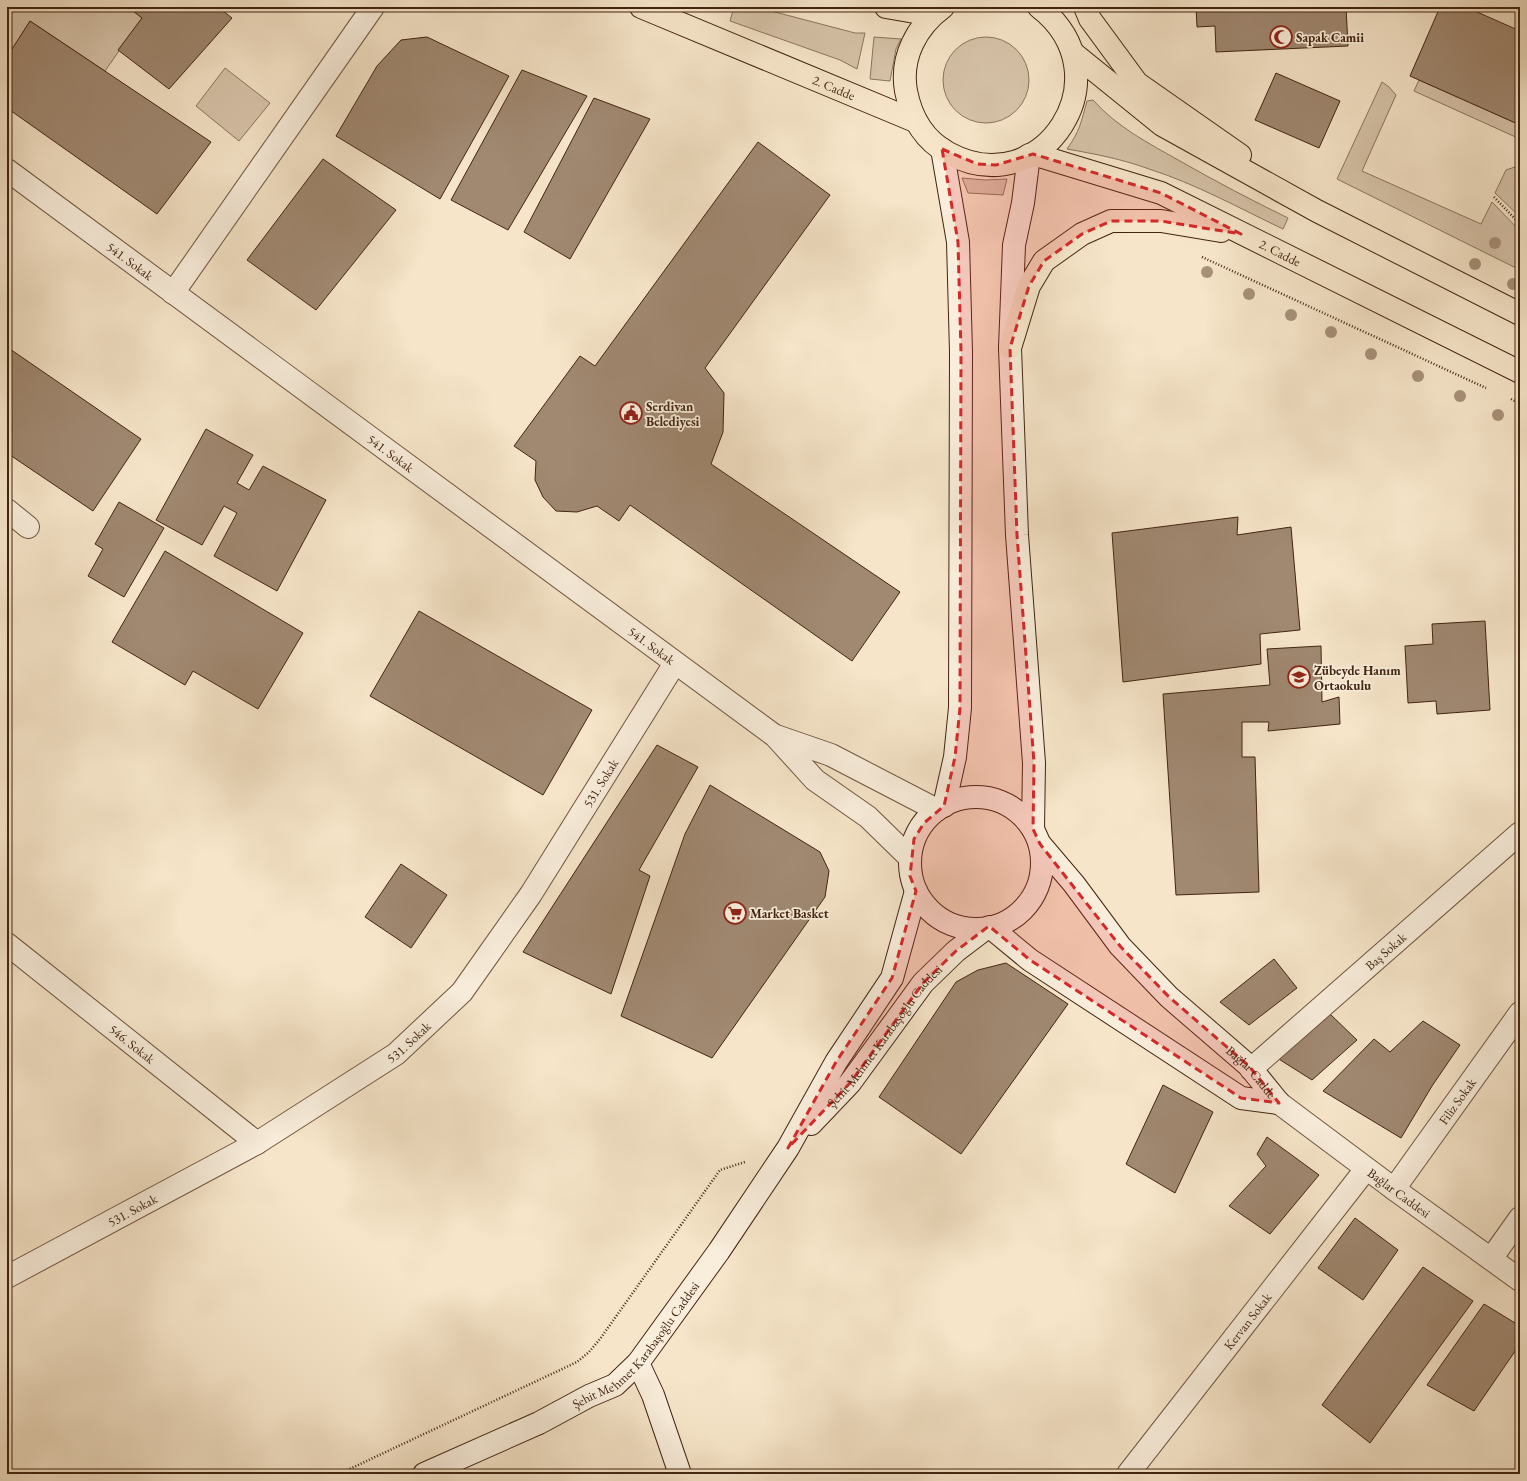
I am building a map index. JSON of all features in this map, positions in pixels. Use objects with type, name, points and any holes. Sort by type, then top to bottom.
[{"type":"main road","name":"2. Cadde","points":[[641,7],[915,121]]},
{"type":"main road","points":[[886,7],[938,11]]},
{"type":"main road","points":[[938,11],[920,29],[910,46],[906,65],[905,84],[908,103],[915,121],[927,137],[942,149],[958,159],[977,164],[996,165],[1015,161],[1031,155],[1049,142],[1061,128],[1071,111],[1076,92],[1077,73],[1073,53],[1066,36],[1054,20],[1039,7]]},
{"type":"main road","points":[[1085,7],[1090,19],[1137,83],[1208,132],[1316,211]]},
{"type":"main road","points":[[1073,53],[1162,125],[1316,211],[1520,314]]},
{"type":"main road","name":"2. Cadde","points":[[1031,155],[1161,194],[1520,372]]},
{"type":"main road","points":[[1010,348],[1030,286],[1044,261],[1082,234],[1111,221],[1161,221],[1242,234]]},
{"type":"street","points":[[173,293],[373,7]]},
{"type":"street","points":[[941,808],[955,757],[960,708],[961,352],[958,242],[942,149]]},
{"type":"street","points":[[1031,155],[1014,245],[1010,348],[1017,535],[1034,763],[1036,837],[1042,860],[1040,876],[1035,892],[1027,905],[1015,916],[1001,924],[988,928],[964,928],[944,921],[928,908],[916,890],[910,876],[910,858],[914,839],[924,823],[941,808],[953,801],[972,797],[991,798],[1008,805],[1023,815],[1036,837]]},
{"type":"street","name":"541. Sokak","points":[[7,170],[775,736]]},
{"type":"street","points":[[7,510],[28,527]]},
{"type":"street","name":"531. Sokak","points":[[7,1276],[257,1143],[396,1054],[462,992],[531,894],[675,663]]},
{"type":"street","points":[[775,736],[831,755],[941,808]]},
{"type":"street","points":[[775,736],[815,780],[868,817],[910,858]]},
{"type":"street","name":"Baş Sokak","points":[[1251,1069],[1520,833]]},
{"type":"street","name":"Bağlar Cadde","points":[[1036,837],[1074,884],[1120,946],[1169,997],[1250,1066],[1279,1103]]},
{"type":"street","name":"Şehit Mehmet Karabaşoğlu Caddesi","points":[[424,1474],[539,1423],[589,1396],[615,1385],[638,1363],[719,1251],[788,1148],[836,1062],[892,978],[916,890]]},
{"type":"street","name":"Bağlar Cadde","points":[[988,928],[1030,960],[1241,1098],[1279,1103]]},
{"type":"street","name":"Şehit Mehmet Karabaşoğlu Caddesi","points":[[788,1148],[850,1083],[923,983],[956,951],[988,928]]},
{"type":"street","name":"546. Sokak","points":[[7,944],[257,1143]]},
{"type":"street","name":"Filiz Sokak","points":[[1394,1189],[1520,1013]]},
{"type":"street","name":"Bağlar Caddesi","points":[[1279,1103],[1366,1169],[1520,1280]]},
{"type":"street","name":"Kervan Sokak","points":[[1128,1474],[1366,1169]]},
{"type":"street","points":[[1490,1259],[1520,1218]]},
{"type":"street","points":[[638,1363],[653,1396],[680,1474]]},
{"type":"path","points":[[1494,197],[1520,224]]},
{"type":"path","points":[[1198,255],[1491,390]]},
{"type":"path","points":[[1506,397],[1520,404]]},
{"type":"path","points":[[339,1474],[577,1362],[600,1339],[720,1170]]},
{"type":"highlighted area","points":[[942,149],[977,164],[996,165],[1033,154],[1161,193],[1241,234],[1161,221],[1111,221],[1082,234],[1044,261],[1029,286],[1010,348],[1017,535],[1034,763],[1033,829],[1040,844],[1120,946],[1169,997],[1249,1066],[1279,1103],[1241,1098],[1030,960],[989,926],[956,951],[923,983],[850,1083],[788,1148],[836,1062],[892,978],[916,891],[910,876],[914,839],[924,823],[944,806],[955,757],[960,708],[961,352],[958,242]]},
{"type":"shaded area","points":[[7,7],[128,7],[142,18],[105,71],[30,21],[7,57]]},
{"type":"shaded area","points":[[734,7],[756,7],[855,33],[865,33],[857,69],[840,60],[730,21]]},
{"type":"shaded area","points":[[874,37],[901,39],[896,49],[890,81],[870,79]]},
{"type":"shaded area","points":[[986,37],[1002,40],[1010,44],[1022,56],[1026,64],[1029,80],[1026,96],[1022,104],[1010,116],[1002,120],[986,123],[970,120],[962,116],[950,104],[946,96],[943,80],[946,64],[950,56],[962,44],[970,40]]},
{"type":"shaded area","points":[[225,68],[270,103],[239,141],[196,106]]},
{"type":"shaded area","points":[[1419,80],[1520,125],[1520,139],[1414,91]]},
{"type":"shaded area","points":[[1382,82],[1396,95],[1362,171],[1481,224],[1492,202],[1520,231],[1520,270],[1337,179]]},
{"type":"shaded area","points":[[1093,100],[1112,118],[1145,141],[1220,183],[1288,218],[1283,229],[1184,182],[1139,165],[1067,149],[1077,131],[1087,101]]},
{"type":"shaded area","points":[[1518,166],[1520,167],[1520,217],[1495,193],[1506,170]]},
{"type":"shaded area","points":[[962,178],[985,180],[1007,179],[1003,195],[968,193]]},
{"type":"building","points":[[128,7],[218,7],[232,18],[169,89],[118,50],[142,18]]},
{"type":"building","name":"Sapak Camii","points":[[1196,7],[1346,7],[1348,46],[1216,52],[1215,26],[1197,27]]},
{"type":"building","points":[[1440,7],[1466,7],[1520,31],[1520,125],[1410,76]]},
{"type":"building","points":[[30,21],[211,142],[157,214],[7,108],[7,57]]},
{"type":"building","points":[[427,37],[509,76],[440,199],[336,136],[377,66],[401,40]]},
{"type":"building","points":[[522,70],[587,96],[508,230],[451,200]]},
{"type":"building","points":[[1276,73],[1340,101],[1319,148],[1255,120]]},
{"type":"building","points":[[594,98],[650,119],[570,259],[524,232]]},
{"type":"building","name":"Serdivan Belediyesi","points":[[758,142],[830,195],[705,368],[724,393],[723,432],[711,464],[900,592],[852,661],[630,505],[619,521],[597,506],[577,512],[556,511],[543,497],[535,480],[536,461],[514,446],[580,356],[595,366]]},
{"type":"building","points":[[323,159],[396,210],[316,310],[247,260]]},
{"type":"building","points":[[7,347],[141,439],[93,511],[7,453]]},
{"type":"building","points":[[206,429],[253,455],[237,483],[249,490],[263,466],[326,500],[277,591],[214,556],[237,513],[224,506],[202,545],[156,520]]},
{"type":"building","points":[[119,502],[164,528],[124,597],[88,576],[103,549],[95,544]]},
{"type":"building","points":[[1238,517],[1237,535],[1291,527],[1300,630],[1260,634],[1261,664],[1123,682],[1112,533]]},
{"type":"building","points":[[165,551],[303,633],[258,709],[193,671],[185,685],[112,642]]},
{"type":"building","points":[[419,611],[592,710],[543,795],[370,696]]},
{"type":"building","points":[[1485,621],[1490,710],[1437,714],[1436,701],[1408,703],[1405,646],[1433,644],[1432,624]]},
{"type":"building","points":[[1321,646],[1322,702],[1339,697],[1340,724],[1268,731],[1269,722],[1242,722],[1242,757],[1255,757],[1259,892],[1176,895],[1163,694],[1270,685],[1267,649]]},
{"type":"building","points":[[657,745],[698,767],[639,870],[650,876],[611,994],[523,952]]},
{"type":"building","name":"Market Basket","points":[[710,785],[820,852],[829,871],[825,897],[712,1058],[621,1016],[685,834]]},
{"type":"building","points":[[401,864],[447,895],[411,948],[365,917]]},
{"type":"building","points":[[1274,959],[1297,988],[1249,1025],[1220,1002]]},
{"type":"building","points":[[1006,963],[1068,1004],[961,1154],[879,1097],[956,982],[978,970]]},
{"type":"building","points":[[1329,1013],[1357,1040],[1312,1080],[1274,1056]]},
{"type":"building","points":[[1423,1021],[1460,1045],[1432,1086],[1401,1138],[1323,1091],[1374,1039],[1390,1052]]},
{"type":"building","points":[[1163,1085],[1213,1112],[1175,1193],[1126,1164]]},
{"type":"building","points":[[1267,1137],[1319,1175],[1270,1234],[1229,1206],[1266,1166],[1257,1154]]},
{"type":"building","points":[[1355,1218],[1398,1250],[1363,1300],[1318,1268]]},
{"type":"building","points":[[1423,1267],[1473,1301],[1370,1443],[1322,1405]]},
{"type":"building","points":[[1484,1304],[1520,1326],[1520,1344],[1474,1411],[1427,1385]]},
{"type":"place","name":"Sapak Camii","points":[[1281,37]]},
{"type":"place","name":"Serdivan Belediyesi","points":[[631,413]]},
{"type":"place","name":"Zübeyde Hanım Ortaokulu","points":[[1299,677]]},
{"type":"place","name":"Market Basket","points":[[735,913]]}]
